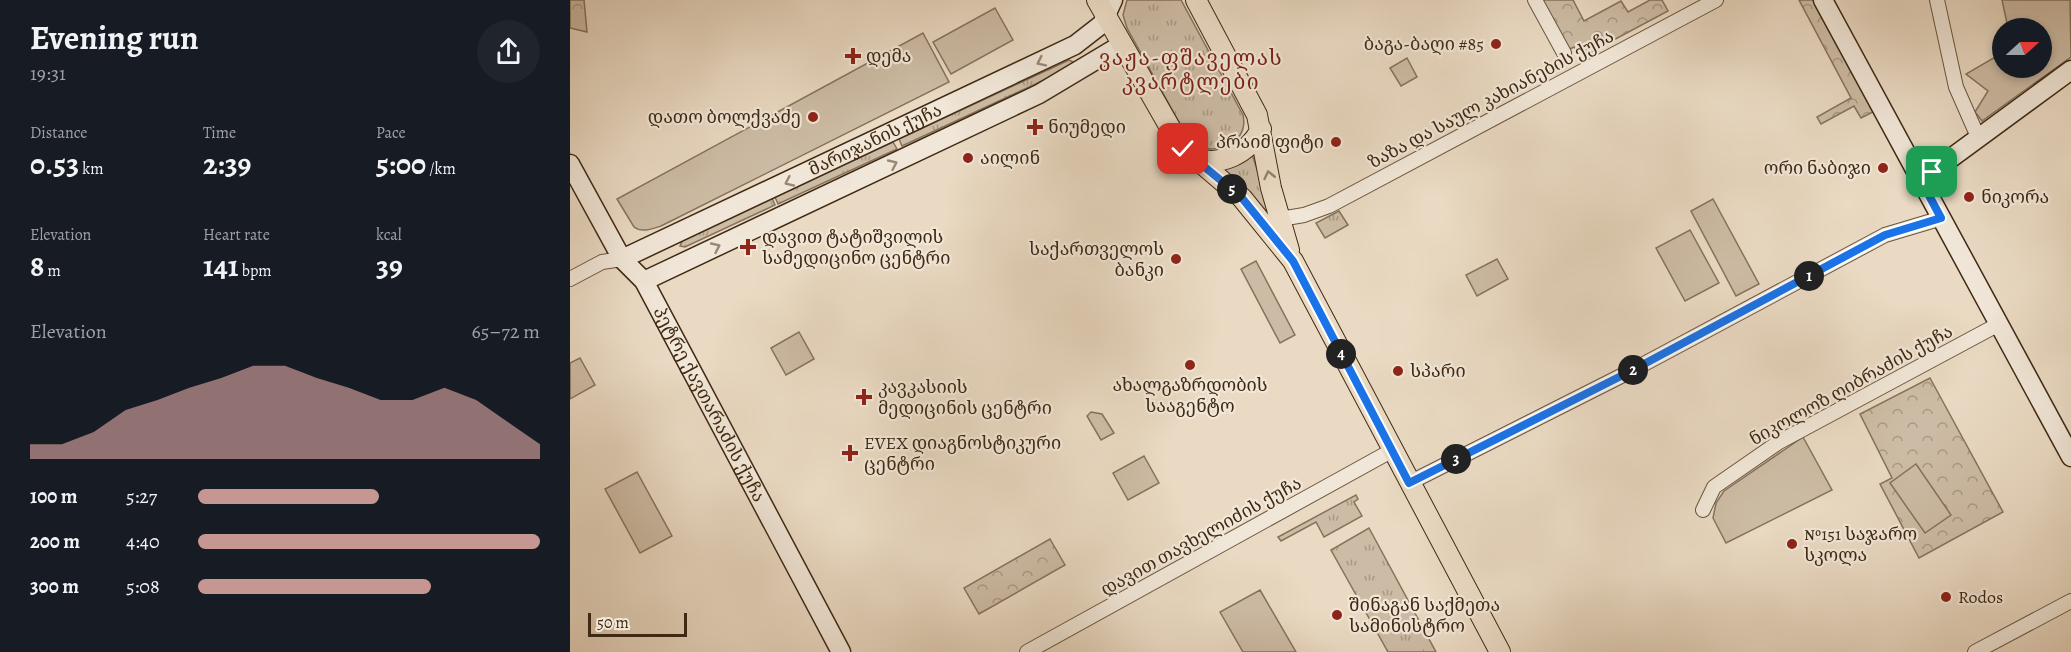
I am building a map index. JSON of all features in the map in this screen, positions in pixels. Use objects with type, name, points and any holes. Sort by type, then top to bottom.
[{"type":"main road","points":[[1196,0],[1249,99],[1261,129],[1280,219],[1293,261],[1391,451],[1500,652]]},
{"type":"main road","points":[[1105,6],[1121,45],[1180,146],[1191,158],[1242,198],[1293,261]]},
{"type":"main road","points":[[1191,158],[1212,162],[1224,160],[1250,145],[1261,129]]},
{"type":"street","points":[[1535,0],[1563,53]]},
{"type":"street","name":"ზაზა და საულ კახიანების ქუჩა","points":[[1280,219],[1304,215],[1329,206],[1716,0]]},
{"type":"street","points":[[1823,0],[2071,456]]},
{"type":"street","points":[[1937,0],[1956,87],[1978,137]]},
{"type":"street","name":"მარიჯანის ქუჩა","points":[[622,259],[1075,45],[1093,33],[1105,6]]},
{"type":"street","points":[[1075,45],[1088,66]]},
{"type":"street","name":"მარიჯანის ქუჩა","points":[[644,281],[1028,99],[1121,45]]},
{"type":"street","points":[[1924,186],[1932,172],[2071,70]]},
{"type":"street","name":"პეტრე ქავთარაძის ქუჩა","points":[[570,164],[622,259],[644,281],[841,652]]},
{"type":"street","points":[[1409,483],[1629,372],[1885,235],[1941,218]]},
{"type":"street","points":[[678,233],[677,247],[689,259]]},
{"type":"street","points":[[570,279],[602,262],[622,259]]},
{"type":"street","name":"ნიკოლოზ ღიბრაძის ქუჩა","points":[[1703,510],[1714,487],[1779,442],[1999,324]]},
{"type":"street","name":"დავით თავხელიძის ქუჩა","points":[[1027,652],[1391,451]]},
{"type":"street","points":[[1975,652],[2071,601]]},
{"type":"green space","points":[[570,0],[584,0],[587,32],[570,28]]},
{"type":"green space","points":[[1127,0],[1181,0],[1243,115],[1244,126],[1234,142],[1217,149],[1197,146],[1189,140],[1127,28],[1123,15]]},
{"type":"green space","points":[[1542,0],[1573,0],[1584,21],[1621,1],[1628,12],[1650,0],[1662,0],[1668,11],[1580,58],[1574,47],[1568,50]]},
{"type":"green space","points":[[1799,0],[1817,0],[1875,111],[1861,118],[1854,106],[1821,124],[1817,117],[1851,98]]},
{"type":"green space","points":[[2002,0],[2070,0],[2071,57],[2052,71],[2052,18],[2006,18]]},
{"type":"green space","points":[[995,8],[1013,40],[951,74],[933,42]]},
{"type":"green space","points":[[923,33],[949,82],[661,226],[644,230],[637,229],[617,199]]},
{"type":"green space","points":[[1407,58],[1417,77],[1401,86],[1390,68]]},
{"type":"green space","points":[[1992,59],[1992,78],[2042,78],[1982,121],[1975,112],[1988,91],[1966,74]]},
{"type":"green space","points":[[1069,60],[1073,62],[1072,67],[902,146],[899,139]]},
{"type":"green space","points":[[893,142],[897,149],[778,204],[775,197]]},
{"type":"green space","points":[[1252,154],[1275,226],[1251,195],[1223,168]]},
{"type":"green space","points":[[772,198],[775,205],[685,247],[680,246],[683,239]]},
{"type":"green space","points":[[1713,199],[1759,284],[1736,296],[1691,211]]},
{"type":"green space","points":[[1339,211],[1348,225],[1325,238],[1316,223]]},
{"type":"green space","points":[[1690,230],[1719,283],[1685,301],[1656,248]]},
{"type":"green space","points":[[1497,259],[1508,279],[1477,296],[1466,275]]},
{"type":"green space","points":[[1256,261],[1295,335],[1280,343],[1241,269]]},
{"type":"green space","points":[[799,332],[814,359],[786,375],[771,348]]},
{"type":"green space","points":[[580,358],[595,385],[570,399],[570,363]]},
{"type":"green space","points":[[1930,378],[2003,512],[1919,558],[1880,484],[1892,478],[1860,414]]},
{"type":"green space","points":[[1091,412],[1102,414],[1114,433],[1101,440],[1087,416]]},
{"type":"green space","points":[[1803,437],[1832,490],[1726,543],[1713,518],[1716,503],[1724,491]]},
{"type":"green space","points":[[1144,456],[1159,483],[1128,500],[1113,473]]},
{"type":"green space","points":[[1916,464],[1951,515],[1925,533],[1890,483]]},
{"type":"green space","points":[[637,472],[672,536],[640,553],[605,489]]},
{"type":"green space","points":[[1356,495],[1358,499],[1354,502],[1362,516],[1324,537],[1316,522],[1281,541],[1278,537]]},
{"type":"green space","points":[[1369,528],[1436,652],[1388,652],[1331,550]]},
{"type":"green space","points":[[1050,539],[1065,565],[979,614],[964,588]]},
{"type":"green space","points":[[1260,590],[1296,652],[1243,652],[1220,612]]},
{"type":"place","name":"ბაგა-ბაღი #85","points":[[1496,44]]},
{"type":"place","name":"დემა","points":[[853,56]]},
{"type":"place","name":"დათო ბოლქვაძე","points":[[813,117]]},
{"type":"place","name":"ნიუმედი","points":[[1035,127]]},
{"type":"place","name":"პრაიმ ფიტი","points":[[1336,142]]},
{"type":"place","name":"აილინ","points":[[968,158]]},
{"type":"place","name":"ორი ნაბიჯი","points":[[1883,168]]},
{"type":"place","name":"ნიკორა","points":[[1969,197]]},
{"type":"place","name":"დავით ტატიშვილის სამედიცინო ცენტრი","points":[[748,247]]},
{"type":"place","name":"საქართველოს ბანკი","points":[[1176,259]]},
{"type":"place","name":"ახალგაზრდობის სააგენტო","points":[[1190,365]]},
{"type":"place","name":"სპარი","points":[[1398,371]]},
{"type":"place","name":"კავკასიის მედიცინის ცენტრი","points":[[864,397]]},
{"type":"place","name":"EVEX დიაგნოსტიკური ცენტრი","points":[[850,453]]},
{"type":"place","name":"№151 საჯარო სკოლა","points":[[1792,544]]},
{"type":"place","name":"Rodos","points":[[1946,597]]},
{"type":"place","name":"შინაგან საქმეთა სამინისტრო","points":[[1337,615]]},
{"type":"district","name":"ვაჟა-ფშაველას კვარტლები","points":[[1191,70]]},
{"type":"route","points":[[1183,149],[1242,198],[1293,261],[1409,483],[1629,372],[1885,235],[1928,224],[1941,218],[1924,186],[1932,172]]}]
